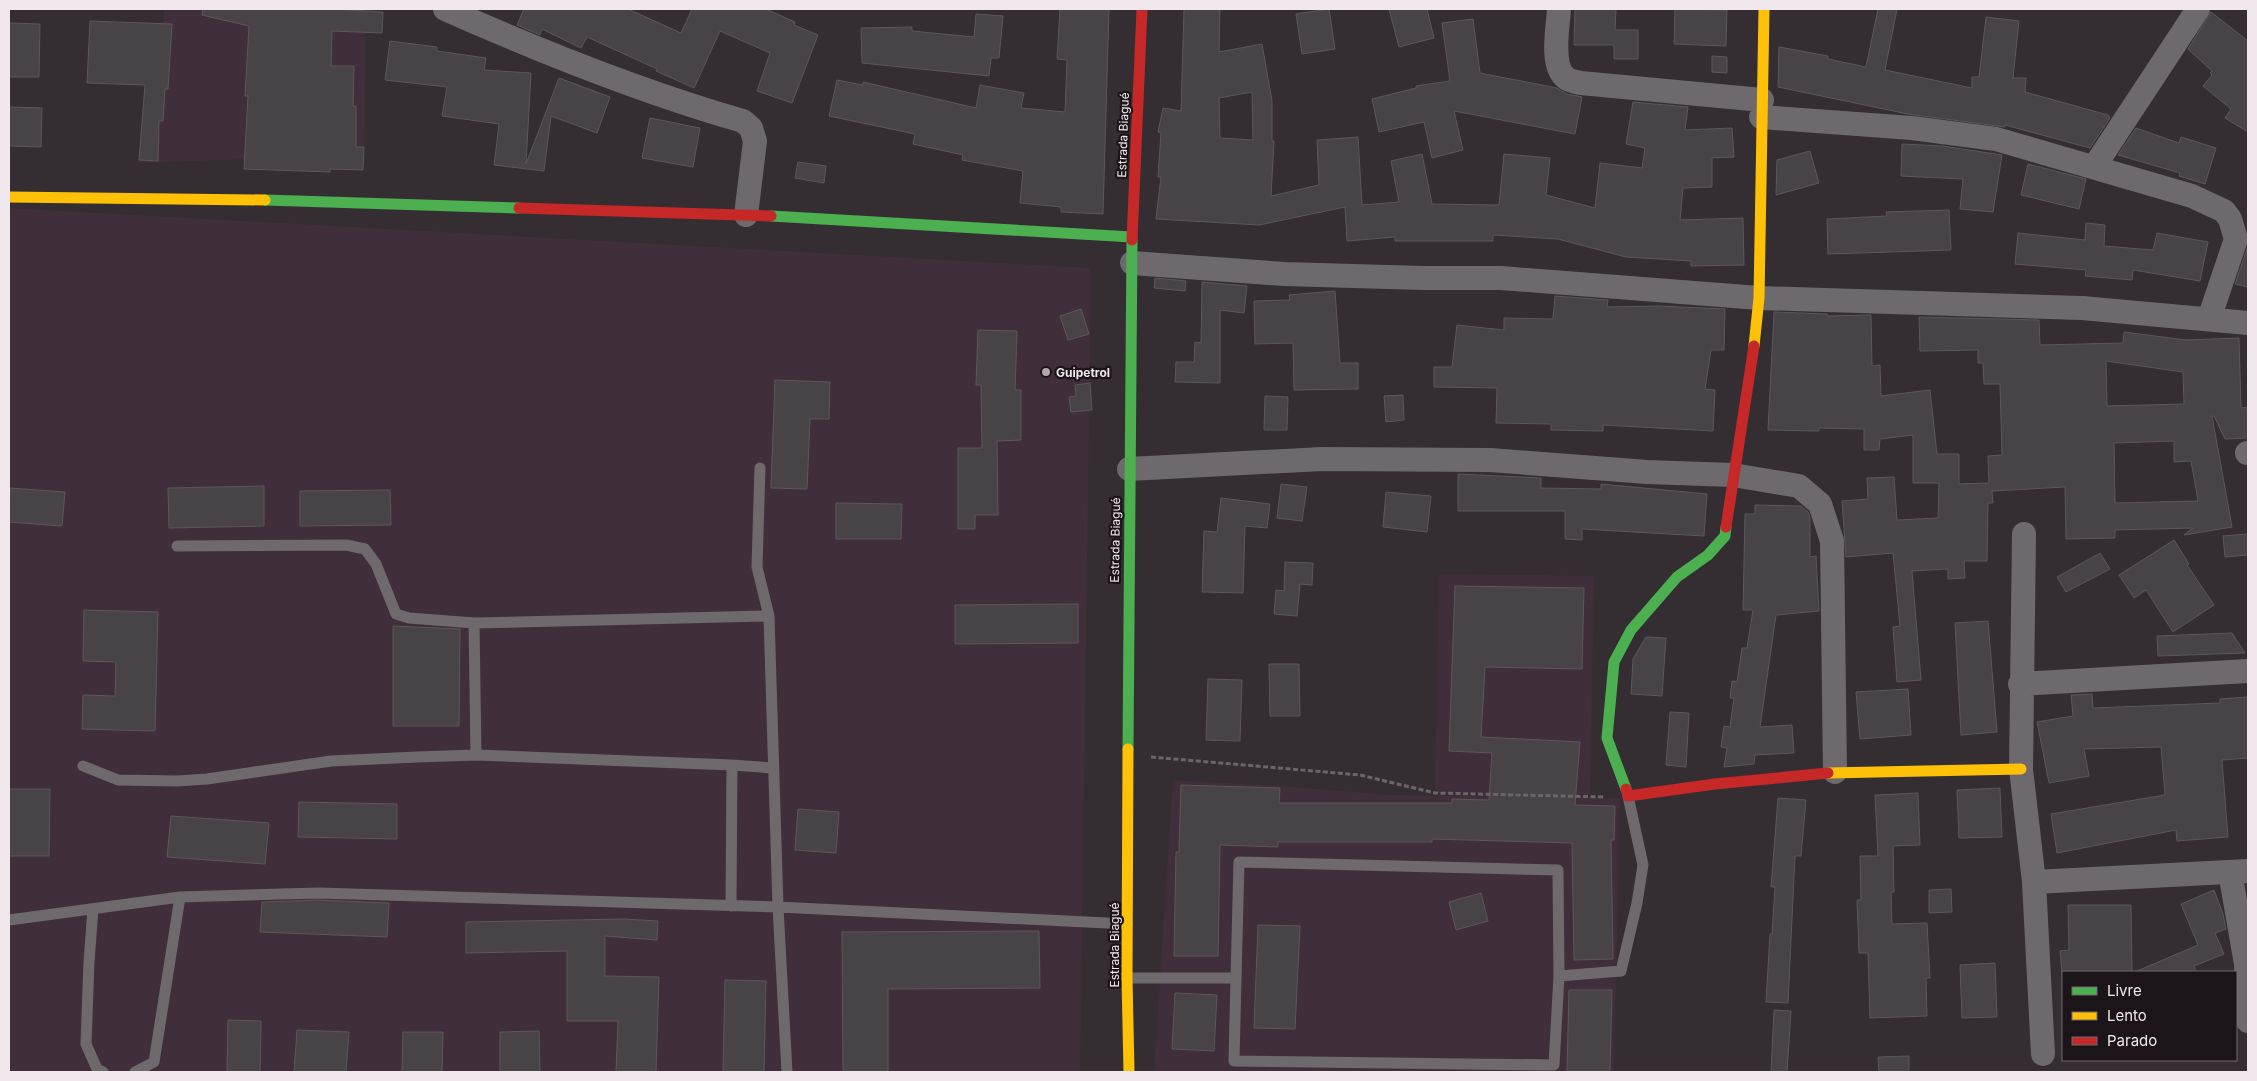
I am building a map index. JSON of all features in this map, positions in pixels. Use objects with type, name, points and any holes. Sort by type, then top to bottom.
[{"type":"street","points":[[445,9],[665,97],[743,120],[751,128],[756,141],[746,215]]},
{"type":"street","name":"Estrada Biagué","points":[[1129,1072],[1127,978],[1129,469],[1132,238],[1142,9]]},
{"type":"street","points":[[1559,9],[1556,55],[1559,71],[1566,79],[1581,83],[1996,139],[2192,196],[2224,211],[2230,219],[2236,239],[2209,320]]},
{"type":"street","points":[[1764,9],[1759,298],[1756,336],[1725,536],[1708,555],[1677,577],[1631,630],[1614,662],[1607,738],[1628,796],[1715,784],[1835,772],[2021,769]]},
{"type":"street","points":[[2094,167],[2198,9]]},
{"type":"street","points":[[9,197],[240,199],[746,215],[1132,238]]},
{"type":"street","points":[[1132,263],[1284,274],[1501,278],[1759,298],[2082,308],[2248,323]]},
{"type":"street","points":[[1129,469],[1322,459],[1480,460],[1647,472],[1733,475],[1800,486],[1820,504],[1832,540],[1835,772]]},
{"type":"street","points":[[2024,534],[2020,684],[2021,769],[2034,882],[2043,1054]]},
{"type":"street","points":[[2020,684],[2248,671]]},
{"type":"street","points":[[2034,882],[2239,871],[2248,1020]]},
{"type":"lane","points":[[760,468],[757,567],[769,616],[778,907],[787,1072]]},
{"type":"lane","points":[[177,546],[346,545],[365,549],[376,564],[396,614],[409,618],[474,623],[769,616]]},
{"type":"lane","points":[[474,623],[476,755]]},
{"type":"lane","points":[[83,766],[118,780],[177,781],[207,780],[331,761],[476,755],[773,768]]},
{"type":"lane","points":[[731,906],[732,765]]},
{"type":"lane","points":[[1559,976],[1621,971],[1643,866],[1628,796]]},
{"type":"lane","points":[[1239,862],[1558,870],[1559,976],[1554,1065],[1234,1061],[1236,978],[1239,862]]},
{"type":"lane","points":[[9,920],[180,897],[319,892],[778,907],[1128,924]]},
{"type":"lane","points":[[135,1072],[154,1062],[180,897]]},
{"type":"lane","points":[[93,909],[86,1044],[97,1069],[103,1072]]},
{"type":"lane","points":[[1127,978],[1236,978]]},
{"type":"path","points":[[1128,755],[1360,775],[1435,793],[1590,795],[1620,798],[1628,796]]},
{"type":"shaded area","points":[[165,9],[366,9],[364,155],[138,163]]},
{"type":"shaded area","points":[[9,208],[1091,268],[1080,1072],[9,1072]]},
{"type":"shaded area","points":[[1439,574],[1594,576],[1590,795],[1435,793]]},
{"type":"shaded area","points":[[1173,780],[1281,786],[1388,795],[1620,798],[1614,1072],[1154,1072]]},
{"type":"building","points":[[203,9],[332,9],[383,12],[382,33],[332,31],[331,66],[354,66],[353,106],[356,106],[356,147],[364,147],[363,170],[330,169],[330,172],[244,169],[248,96],[245,96],[249,26],[202,15]]},
{"type":"building","points":[[524,9],[628,9],[681,33],[692,9],[766,9],[795,22],[794,25],[818,35],[792,103],[757,91],[770,53],[720,31],[694,88],[587,37],[581,48],[542,29],[540,35],[517,25]]},
{"type":"building","points":[[1060,9],[1109,9],[1103,214],[1061,212],[1061,207],[1020,203],[1023,171],[962,160],[963,155],[913,144],[915,134],[829,116],[837,80],[863,85],[863,82],[976,108],[980,85],[1024,93],[1021,108],[1065,112],[1067,60],[1057,59]]},
{"type":"building","points":[[1184,9],[1220,9],[1219,52],[1262,44],[1272,101],[1272,141],[1274,141],[1271,196],[1319,185],[1317,140],[1358,137],[1362,205],[1399,202],[1391,161],[1422,154],[1432,204],[1499,205],[1504,154],[1550,158],[1546,195],[1595,208],[1600,163],[1642,168],[1645,148],[1626,144],[1633,102],[1688,107],[1685,130],[1732,128],[1734,157],[1712,158],[1712,187],[1683,188],[1680,220],[1743,218],[1744,265],[1691,266],[1691,261],[1626,257],[1558,239],[1493,235],[1493,241],[1395,241],[1395,237],[1347,241],[1345,207],[1259,225],[1156,219],[1161,177],[1158,177],[1161,133],[1158,132],[1163,108],[1181,111]],"holes":[[[1252,92],[1253,140],[1220,138],[1219,98]]]},
{"type":"building","points":[[1329,9],[1335,49],[1302,54],[1296,14]]},
{"type":"building","points":[[1389,9],[1427,9],[1434,38],[1399,47]]},
{"type":"building","points":[[1575,9],[1616,9],[1615,30],[1638,30],[1638,59],[1614,59],[1614,45],[1574,45]]},
{"type":"building","points":[[1675,9],[1727,10],[1726,46],[1674,44]]},
{"type":"building","points":[[1878,9],[1897,9],[1885,70],[1972,88],[1972,77],[1979,77],[1986,17],[2019,21],[2013,78],[2026,78],[2025,92],[2108,115],[2110,118],[2090,148],[2005,125],[2005,127],[1908,114],[1778,87],[1779,47],[1828,56],[1828,59],[1866,67]]},
{"type":"building","points":[[2211,12],[2248,41],[2248,132],[2225,118],[2231,109],[2203,86],[2212,75],[2210,73],[2212,71],[2188,49]]},
{"type":"building","points":[[976,14],[1003,16],[999,58],[991,58],[989,76],[862,63],[861,28],[912,27],[912,31],[974,37]]},
{"type":"building","points":[[1473,19],[1480,73],[1557,88],[1567,94],[1582,97],[1575,134],[1454,111],[1463,150],[1432,158],[1424,122],[1379,132],[1372,99],[1416,88],[1416,86],[1450,81],[1442,23]]},
{"type":"building","points":[[90,21],[172,24],[168,89],[165,89],[163,121],[159,121],[158,161],[139,160],[145,85],[87,83]]},
{"type":"building","points":[[9,23],[40,24],[39,77],[9,77]]},
{"type":"building","points":[[390,41],[437,47],[437,51],[486,58],[484,70],[531,73],[526,164],[559,78],[610,97],[597,133],[551,116],[544,171],[494,165],[499,124],[442,116],[447,87],[385,80]]},
{"type":"building","points":[[1712,56],[1727,57],[1727,73],[1712,72]]},
{"type":"building","points":[[9,107],[42,108],[41,147],[9,146]]},
{"type":"building","points":[[650,118],[700,128],[693,167],[642,158]]},
{"type":"building","points":[[2136,128],[2179,143],[2181,137],[2216,148],[2205,184],[2179,176],[2180,173],[2118,155]]},
{"type":"building","points":[[1902,144],[1943,146],[2002,155],[1993,212],[1960,209],[1963,179],[1901,176]]},
{"type":"building","points":[[1810,151],[1819,183],[1776,195],[1777,160]]},
{"type":"building","points":[[798,162],[826,166],[824,183],[795,178]]},
{"type":"building","points":[[2028,164],[2086,179],[2079,209],[2021,195]]},
{"type":"building","points":[[1949,210],[1951,250],[1828,254],[1827,219],[1887,216],[1886,212]]},
{"type":"building","points":[[2086,223],[2105,225],[2104,246],[2153,250],[2157,233],[2208,242],[2200,281],[2133,270],[2132,280],[2085,276],[2086,270],[2015,264],[2018,233],[2085,240]]},
{"type":"building","points":[[2248,246],[2248,287],[2235,284]]},
{"type":"building","points":[[1155,278],[1186,281],[1185,291],[1154,288]]},
{"type":"building","points":[[1202,282],[1247,286],[1244,313],[1220,310],[1220,383],[1175,382],[1176,362],[1194,362],[1195,342],[1201,343]]},
{"type":"building","points":[[1335,291],[1340,363],[1358,363],[1358,389],[1294,390],[1293,343],[1255,344],[1254,301],[1290,300],[1289,295]]},
{"type":"building","points":[[1555,296],[1608,300],[1607,307],[1658,306],[1725,309],[1724,350],[1711,350],[1705,389],[1715,390],[1713,431],[1603,425],[1603,431],[1551,430],[1551,424],[1496,423],[1497,388],[1434,387],[1434,367],[1452,367],[1457,325],[1504,330],[1504,318],[1553,319]]},
{"type":"building","points":[[1081,309],[1089,334],[1068,340],[1060,316]]},
{"type":"building","points":[[1774,312],[1827,314],[1827,316],[1871,315],[1872,366],[1880,365],[1881,396],[1930,390],[1937,454],[1959,454],[1959,484],[1989,483],[1988,456],[2002,455],[2000,384],[1984,384],[1983,363],[1978,363],[1978,350],[1920,351],[1919,317],[2039,320],[2040,345],[2123,343],[2124,332],[2186,340],[2239,338],[2241,408],[2248,407],[2248,438],[2225,439],[2214,416],[2212,416],[2232,527],[2184,535],[2193,528],[2115,530],[2115,538],[2066,539],[2065,487],[1992,491],[1993,503],[1988,503],[1987,561],[1964,561],[1965,578],[1948,579],[1948,569],[1912,571],[1921,680],[1897,682],[1893,627],[1900,626],[1893,553],[1846,557],[1842,501],[1868,499],[1867,478],[1894,477],[1897,520],[1938,518],[1939,483],[1913,483],[1913,435],[1880,439],[1879,450],[1864,450],[1864,429],[1819,428],[1819,431],[1768,430]],"holes":[[[2106,361],[2183,372],[2184,404],[2107,406]],[[2174,441],[2174,462],[2191,461],[2198,501],[2115,503],[2114,443]]]},
{"type":"building","points":[[978,330],[1017,331],[1015,390],[1021,390],[1021,440],[997,441],[998,515],[975,515],[975,529],[958,529],[958,448],[982,448],[981,385],[976,385]]},
{"type":"building","points":[[775,380],[830,382],[829,419],[810,419],[807,489],[771,488]]},
{"type":"building","points":[[1090,383],[1092,410],[1071,412],[1069,397],[1076,396],[1075,385]]},
{"type":"building","points":[[1403,395],[1404,420],[1386,422],[1384,396]]},
{"type":"building","points":[[1265,396],[1288,397],[1287,430],[1264,430]]},
{"type":"building","points":[[1458,474],[1541,478],[1541,488],[1601,489],[1601,484],[1707,494],[1704,536],[1582,529],[1582,540],[1565,539],[1565,511],[1458,511]]},
{"type":"building","points":[[1281,484],[1307,487],[1302,521],[1277,518]]},
{"type":"building","points":[[264,486],[264,526],[169,528],[168,488]]},
{"type":"building","points":[[10,488],[65,492],[62,526],[9,522]]},
{"type":"building","points":[[390,490],[391,525],[300,526],[300,491]]},
{"type":"building","points":[[1386,492],[1431,496],[1427,532],[1383,527]]},
{"type":"building","points":[[1221,498],[1270,504],[1267,528],[1245,526],[1243,593],[1202,592],[1204,531],[1217,532]]},
{"type":"building","points":[[836,503],[902,504],[901,539],[836,539]]},
{"type":"building","points":[[1755,505],[1801,506],[1808,512],[1810,518],[1810,557],[1816,556],[1819,611],[1776,615],[1760,727],[1792,725],[1794,753],[1755,755],[1754,764],[1724,767],[1727,748],[1721,747],[1724,726],[1730,727],[1734,698],[1730,698],[1732,681],[1737,682],[1742,648],[1747,648],[1753,610],[1743,610],[1745,514],[1755,514]]},
{"type":"building","points":[[2248,534],[2248,555],[2225,557],[2223,536]]},
{"type":"building","points":[[2174,540],[2189,564],[2187,565],[2214,605],[2173,632],[2146,590],[2134,598],[2119,575]]},
{"type":"building","points":[[2100,553],[2110,569],[2066,592],[2057,577]]},
{"type":"building","points":[[1285,562],[1313,563],[1312,585],[1300,584],[1297,616],[1274,614],[1276,590],[1284,591]]},
{"type":"building","points":[[1455,586],[1584,588],[1582,669],[1485,667],[1481,737],[1580,742],[1575,805],[1615,806],[1614,840],[1611,840],[1613,959],[1574,960],[1572,843],[1432,839],[1432,842],[1278,842],[1278,847],[1220,845],[1218,956],[1174,956],[1176,852],[1179,852],[1181,785],[1280,788],[1279,803],[1452,803],[1452,799],[1489,800],[1492,753],[1449,751]]},
{"type":"building","points":[[1078,604],[1078,643],[955,644],[955,605]]},
{"type":"building","points":[[84,610],[158,612],[155,731],[82,729],[83,695],[115,696],[116,662],[83,661]]},
{"type":"building","points":[[1988,621],[1997,732],[1961,735],[1955,623]]},
{"type":"building","points":[[393,626],[460,629],[459,726],[393,726]]},
{"type":"building","points":[[2232,633],[2245,653],[2158,656],[2157,636]]},
{"type":"building","points":[[1646,637],[1666,638],[1662,696],[1631,694],[1633,659]]},
{"type":"building","points":[[1269,664],[1299,664],[1300,716],[1270,716]]},
{"type":"building","points":[[1208,679],[1242,680],[1240,741],[1206,740]]},
{"type":"building","points":[[1908,689],[1911,735],[1860,739],[1856,692]]},
{"type":"building","points":[[2092,694],[2093,708],[2220,703],[2220,699],[2248,697],[2248,758],[2222,760],[2228,837],[2177,841],[2176,830],[2057,853],[2051,814],[2165,795],[2161,747],[2084,749],[2089,776],[2049,783],[2037,722],[2073,716],[2071,695]]},
{"type":"building","points":[[1670,712],[1689,713],[1686,767],[1666,765]]},
{"type":"building","points":[[2000,788],[2002,837],[1959,838],[1957,790]]},
{"type":"building","points":[[9,789],[50,789],[49,856],[9,856]]},
{"type":"building","points":[[1918,793],[1920,845],[1893,846],[1894,892],[1891,892],[1892,924],[1927,923],[1930,978],[1926,978],[1927,1016],[1870,1018],[1868,953],[1859,953],[1857,900],[1861,900],[1860,856],[1878,856],[1875,795]]},
{"type":"building","points":[[1778,798],[1806,800],[1801,856],[1795,856],[1788,1003],[1766,1002],[1775,887],[1771,887]]},
{"type":"building","points":[[299,802],[397,804],[397,839],[298,837]]},
{"type":"building","points":[[798,809],[839,812],[836,853],[795,850]]},
{"type":"building","points":[[171,816],[269,823],[265,864],[167,857]]},
{"type":"building","points":[[1951,889],[1952,912],[1929,913],[1929,890]]},
{"type":"building","points":[[2214,890],[2223,914],[2226,929],[2215,933],[2224,954],[2194,966],[2196,971],[2137,971],[2198,945],[2181,904]]},
{"type":"building","points":[[1481,893],[1488,921],[1456,930],[1449,902]]},
{"type":"building","points":[[319,900],[389,903],[387,937],[260,932],[262,902]]},
{"type":"building","points":[[2068,905],[2131,905],[2132,971],[2062,972],[2060,951],[2069,950]]},
{"type":"building","points":[[624,919],[658,921],[657,940],[605,936],[605,976],[659,977],[656,1072],[616,1072],[618,1021],[567,1021],[567,951],[466,953],[466,922]]},
{"type":"building","points":[[1258,925],[1300,926],[1295,1029],[1254,1028]]},
{"type":"building","points":[[1039,931],[1040,988],[888,989],[888,1072],[843,1072],[842,932]]},
{"type":"building","points":[[1995,963],[1997,1017],[1962,1018],[1960,965]]},
{"type":"building","points":[[725,980],[766,981],[764,1072],[723,1072]]},
{"type":"building","points":[[1569,990],[1612,990],[1610,1072],[1567,1072]]},
{"type":"building","points":[[1175,993],[1217,995],[1214,1051],[1172,1049]]},
{"type":"building","points":[[1774,1010],[1791,1011],[1787,1072],[1771,1072]]},
{"type":"building","points":[[228,1020],[261,1021],[260,1072],[227,1072]]},
{"type":"building","points":[[297,1030],[349,1032],[346,1072],[294,1072]]},
{"type":"building","points":[[539,1031],[540,1072],[500,1072],[500,1032]]},
{"type":"building","points":[[403,1032],[443,1032],[442,1072],[402,1072]]},
{"type":"building","points":[[1909,1056],[1909,1072],[1879,1072],[1878,1057]]},
{"type":"traffic: fast","points":[[265,200],[519,208]]},
{"type":"traffic: fast","points":[[771,216],[1132,237]]},
{"type":"traffic: fast","points":[[1128,749],[1132,240]]},
{"type":"traffic: fast","points":[[1626,789],[1607,738],[1614,662],[1631,630],[1677,577],[1708,555],[1725,536],[1726,527]]},
{"type":"traffic: slow","points":[[1754,346],[1759,298],[1764,9]]},
{"type":"traffic: slow","points":[[9,197],[265,200]]},
{"type":"traffic: slow","points":[[1128,749],[1127,978],[1129,1072]]},
{"type":"traffic: slow","points":[[1828,773],[2021,769]]},
{"type":"traffic: jam","points":[[1132,240],[1142,9]]},
{"type":"traffic: jam","points":[[519,208],[771,216]]},
{"type":"traffic: jam","points":[[1726,527],[1754,346]]},
{"type":"traffic: jam","points":[[1626,789],[1628,796],[1715,784],[1828,773]]},
{"type":"place","name":"Guipetrol","points":[[1046,372]]}]
